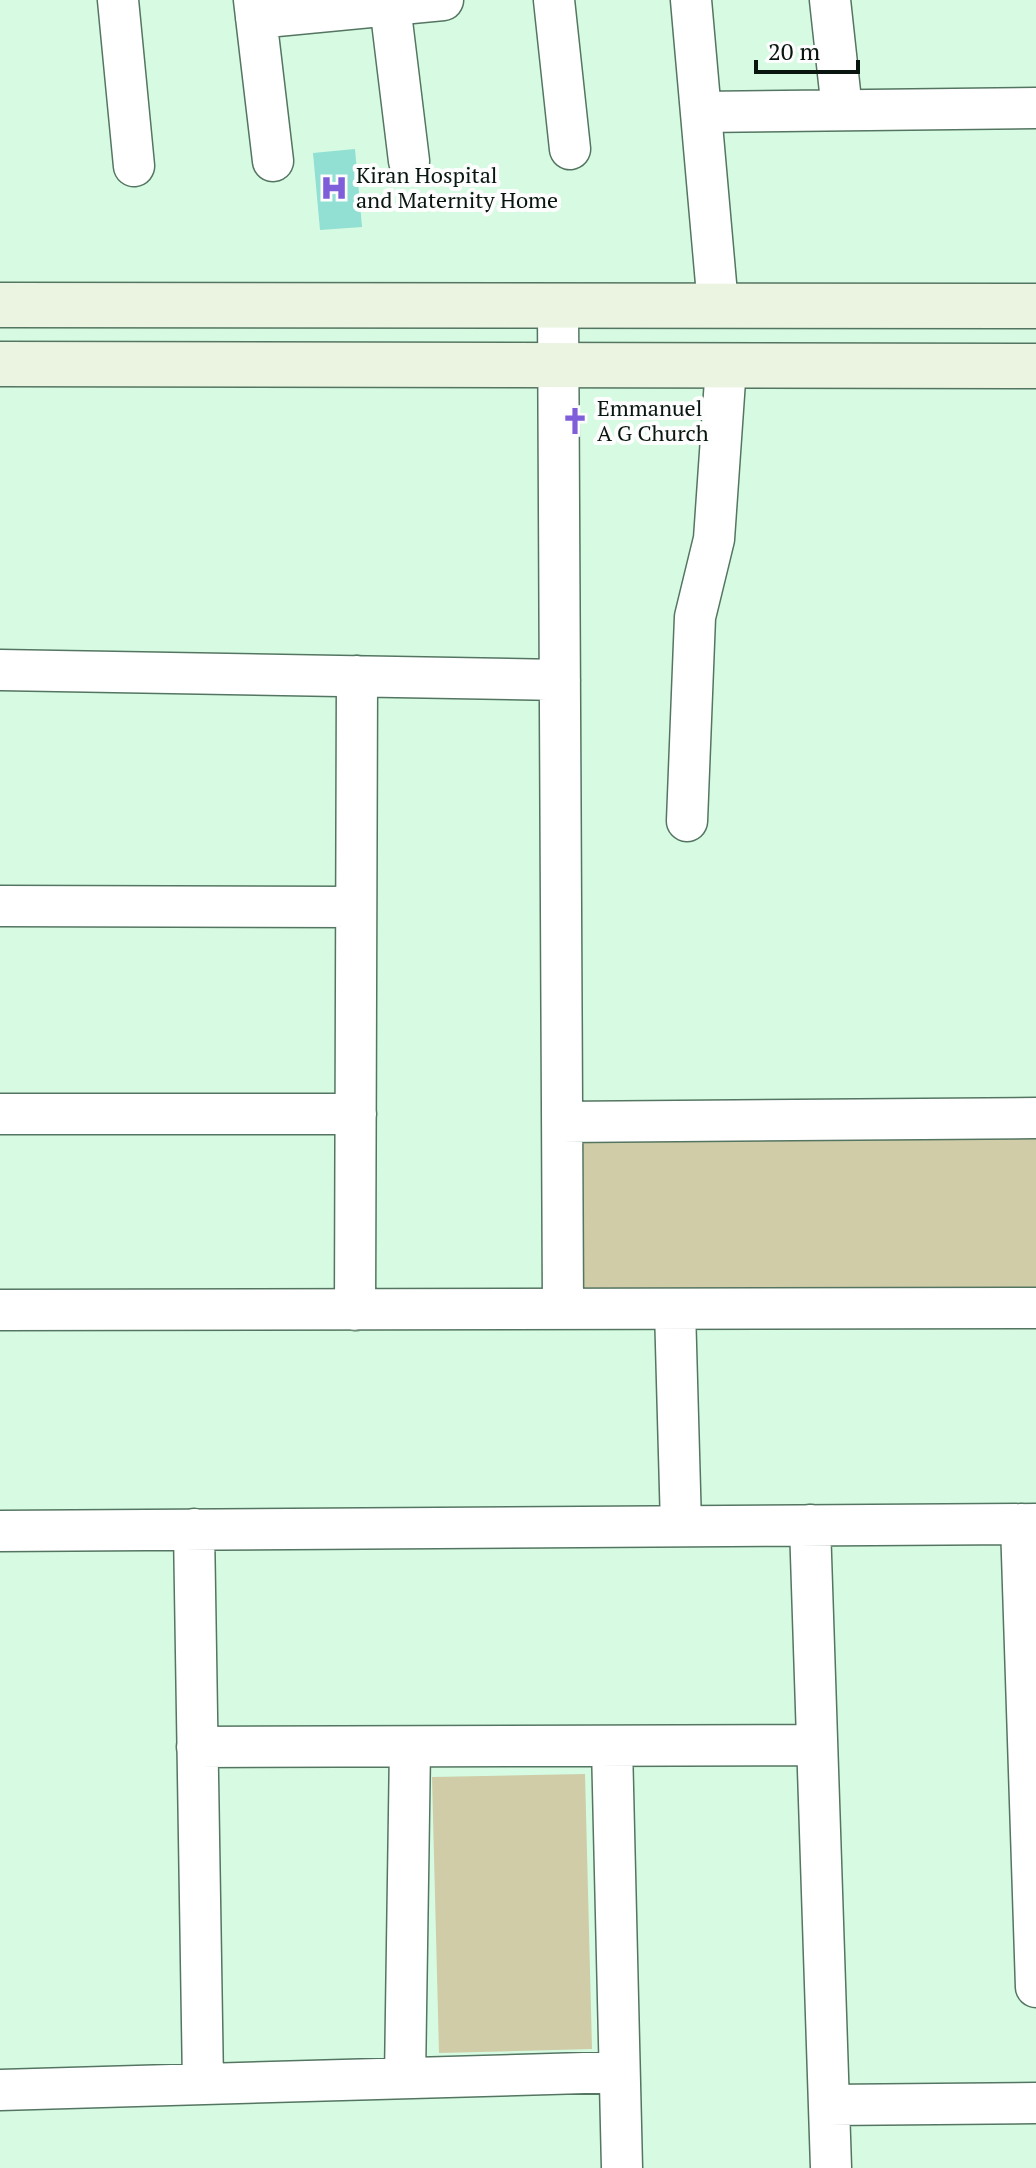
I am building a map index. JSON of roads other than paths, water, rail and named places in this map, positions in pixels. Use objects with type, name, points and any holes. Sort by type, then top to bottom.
[{"type":"street","points":[[118,0],[134,166]]},
{"type":"street","points":[[273,161],[255,9],[390,5],[443,0]]},
{"type":"street","points":[[554,0],[570,149]]},
{"type":"street","points":[[691,0],[718,306]]},
{"type":"street","points":[[830,0],[842,110]]},
{"type":"street","points":[[390,5],[409,161]]},
{"type":"street","points":[[701,112],[1036,108]]},
{"type":"street","points":[[0,305],[1036,306]]},
{"type":"street","points":[[558,306],[563,1309]]},
{"type":"street","points":[[0,364],[1036,366]]},
{"type":"street","points":[[687,821],[695,617],[714,539],[726,366]]},
{"type":"street","points":[[0,670],[560,680]]},
{"type":"street","points":[[355,1310],[357,676]]},
{"type":"street","points":[[0,906],[356,907]]},
{"type":"street","points":[[0,1114],[356,1114]]},
{"type":"street","points":[[562,1122],[1036,1118]]},
{"type":"street","points":[[0,1310],[1036,1308]]},
{"type":"street","points":[[675,1309],[681,1526]]},
{"type":"street","points":[[0,1531],[1028,1524],[1036,1987]]},
{"type":"street","points":[[810,1525],[831,2168]]},
{"type":"street","points":[[194,1529],[203,2084]]},
{"type":"street","points":[[197,1747],[817,1745]]},
{"type":"street","points":[[612,1746],[622,2168]]},
{"type":"street","points":[[405,2078],[410,1747]]},
{"type":"street","points":[[0,2090],[618,2072]]},
{"type":"street","points":[[829,2105],[1036,2103]]},
{"type":"place","name":"Kiran Hospital and Maternity Home","points":[[334,188]]},
{"type":"place","name":"Emmanuel A G Church","points":[[575,421]]}]
